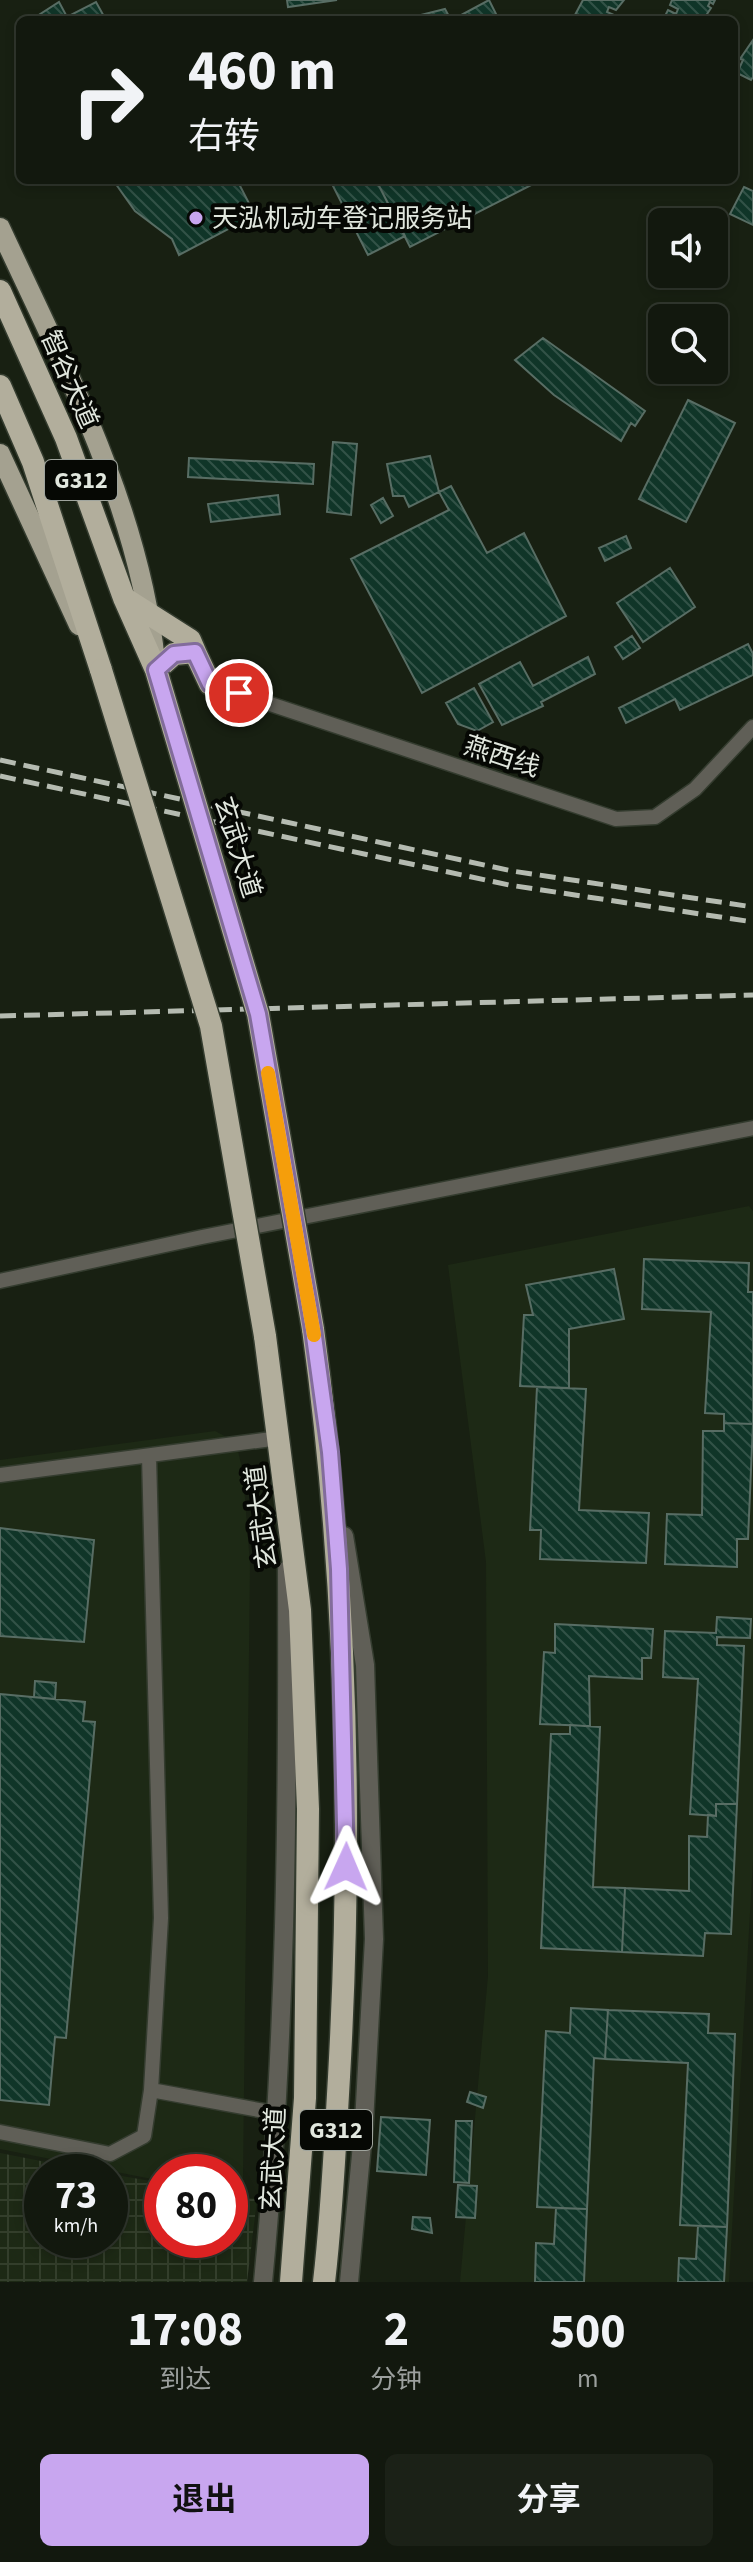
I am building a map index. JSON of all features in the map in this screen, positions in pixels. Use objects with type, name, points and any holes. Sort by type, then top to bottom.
[{"type":"highway","name":"智谷大道","points":[[0,292],[66,438],[124,598],[156,670]]},
{"type":"highway","name":"G312","points":[[0,386],[33,462],[101,670]]},
{"type":"highway","points":[[124,598],[190,640],[210,684]]},
{"type":"highway","points":[[156,670],[174,654],[195,652],[210,684]]},
{"type":"highway","name":"玄武大道","points":[[101,670],[211,1026],[265,1336],[286,1483],[300,1610],[308,1809],[308,1979],[302,2143],[291,2282]]},
{"type":"highway","name":"玄武大道","points":[[156,670],[258,1014],[313,1329],[330,1452],[339,1569],[347,1797],[345,1978],[324,2282]]},
{"type":"main road","points":[[0,228],[72,384],[116,495],[151,614],[156,670]]},
{"type":"main road","points":[[0,454],[101,670]]},
{"type":"street","name":"燕西线","points":[[210,684],[616,819],[655,817],[695,789],[753,727]]},
{"type":"street","points":[[0,1281],[202,1237],[753,1128]]},
{"type":"street","points":[[0,1475],[279,1438]]},
{"type":"street","points":[[330,1452],[365,1665],[374,1939],[364,2123],[349,2282]]},
{"type":"street","points":[[0,2132],[110,2154],[144,2136],[151,2090],[161,1918],[149,1456]]},
{"type":"street","points":[[263,2282],[275,2113],[286,1806],[286,1483]]},
{"type":"street","points":[[151,2090],[275,2113]]},
{"type":"shaded area","points":[[749,1206],[753,1211],[753,1860],[729,2282],[460,2282],[488,1976],[486,1562],[448,1265]]},
{"type":"shaded area","points":[[215,1431],[236,1442],[243,1473],[250,1564],[243,2154],[144,2154],[144,2177],[128,2174],[128,2154],[25,2154],[0,2149],[0,1460]]},
{"type":"shaded area","points":[[0,2153],[24,2158],[24,2258],[128,2258],[128,2177],[144,2180],[144,2258],[248,2258],[248,2198],[257,2199],[247,2282],[0,2282]]},
{"type":"building","points":[[287,0],[337,0],[288,7]]},
{"type":"building","points":[[489,0],[497,16],[459,16]]},
{"type":"building","points":[[583,0],[624,0],[616,10],[609,7],[607,12],[613,16],[575,15]]},
{"type":"building","points":[[672,0],[715,0],[713,4],[710,2],[708,6],[711,8],[706,16],[665,16],[668,10],[676,14],[678,9],[670,5]]},
{"type":"building","points":[[59,2],[66,16],[37,16]]},
{"type":"building","points":[[96,2],[104,16],[69,16]]},
{"type":"building","points":[[445,9],[449,16],[417,16]]},
{"type":"building","points":[[753,40],[751,80],[738,74],[743,60],[740,59]]},
{"type":"building","name":"天泓机动车登记服务站","points":[[116,184],[239,184],[255,215],[179,255],[172,239],[135,211]]},
{"type":"building","points":[[378,184],[405,236],[368,255],[333,186]]},
{"type":"building","points":[[378,184],[533,184],[410,247]]},
{"type":"building","points":[[744,187],[753,191],[753,225],[730,214]]},
{"type":"building","points":[[543,338],[645,411],[635,426],[631,423],[621,441],[554,395],[515,360]]},
{"type":"building","points":[[688,400],[735,423],[686,522],[639,499]]},
{"type":"building","points":[[333,442],[357,444],[351,515],[327,512]]},
{"type":"building","points":[[430,456],[439,492],[409,507],[404,496],[393,496],[387,464]]},
{"type":"building","points":[[189,458],[314,464],[313,484],[188,477]]},
{"type":"building","points":[[451,486],[487,553],[524,533],[566,616],[422,693],[351,559],[449,510],[439,492]]},
{"type":"building","points":[[278,495],[280,514],[211,522],[208,504]]},
{"type":"building","points":[[383,498],[393,516],[381,523],[371,505]]},
{"type":"building","points":[[626,536],[631,548],[605,561],[599,548]]},
{"type":"building","points":[[670,568],[695,607],[643,642],[617,603]]},
{"type":"building","points":[[632,636],[640,648],[623,659],[615,647]]},
{"type":"building","points":[[748,644],[753,654],[753,675],[680,710],[675,699],[626,723],[619,708]]},
{"type":"building","points":[[588,657],[595,674],[541,702],[543,706],[502,725],[479,684],[520,662],[533,686]]},
{"type":"building","points":[[474,688],[493,722],[477,731],[458,724],[446,703]]},
{"type":"building","points":[[644,1259],[749,1263],[748,1292],[753,1292],[753,1424],[724,1423],[724,1414],[705,1413],[711,1312],[642,1309]]},
{"type":"building","points":[[614,1269],[624,1319],[569,1329],[569,1388],[520,1386],[524,1315],[533,1315],[526,1285]]},
{"type":"building","points":[[537,1387],[586,1389],[579,1510],[649,1513],[646,1563],[540,1559],[541,1530],[530,1530]]},
{"type":"building","points":[[724,1423],[753,1424],[748,1539],[737,1539],[737,1567],[665,1564],[667,1514],[702,1515],[703,1431],[724,1431]]},
{"type":"building","points":[[0,1528],[94,1540],[84,1642],[0,1636]]},
{"type":"building","points":[[717,1617],[751,1619],[750,1638],[717,1637],[717,1645],[744,1646],[737,1804],[716,1804],[716,1816],[690,1814],[698,1679],[663,1677],[665,1631],[716,1633]]},
{"type":"building","points":[[555,1624],[653,1629],[651,1658],[642,1658],[642,1679],[589,1676],[590,1726],[540,1724],[544,1652],[555,1653]]},
{"type":"building","points":[[35,1681],[56,1683],[55,1699],[34,1697]]},
{"type":"building","points":[[0,1694],[85,1702],[83,1721],[95,1722],[66,2038],[55,2037],[49,2105],[0,2100]]},
{"type":"building","points":[[570,1725],[600,1727],[593,1887],[625,1888],[622,1952],[541,1948],[551,1734],[570,1734]]},
{"type":"building","points":[[716,1804],[737,1804],[731,1934],[705,1933],[703,1956],[622,1952],[625,1888],[689,1891],[689,1836],[707,1837],[708,1815],[716,1816]]},
{"type":"building","points":[[571,2008],[608,2010],[605,2059],[594,2058],[587,2209],[537,2207],[546,2031],[570,2033]]},
{"type":"building","points":[[608,2010],[709,2014],[708,2033],[735,2034],[727,2227],[680,2225],[688,2063],[605,2059]]},
{"type":"building","points":[[470,2092],[486,2097],[483,2108],[467,2102]]},
{"type":"building","points":[[381,2117],[430,2120],[426,2175],[377,2171]]},
{"type":"building","points":[[456,2121],[472,2121],[469,2183],[454,2182]]},
{"type":"building","points":[[458,2185],[477,2186],[475,2218],[456,2217]]},
{"type":"building","points":[[556,2208],[587,2209],[584,2282],[535,2282],[536,2243],[554,2244]]},
{"type":"building","points":[[413,2217],[430,2218],[432,2233],[412,2229]]},
{"type":"building","points":[[698,2226],[727,2227],[724,2282],[678,2282],[679,2258],[696,2259]]},
{"type":"railway","points":[[0,760],[512,871],[753,907]]},
{"type":"railway","points":[[0,776],[509,885],[753,922]]},
{"type":"railway","points":[[0,1016],[753,995]]},
{"type":"slow traffic","points":[[268,1073],[314,1335]]},
{"type":"place","name":"天泓机动车登记服务站","points":[[196,218]]},
{"type":"route","points":[[239,693],[210,684],[195,652],[174,654],[156,670],[258,1014],[313,1329],[330,1452],[339,1569],[346,1867]]}]
